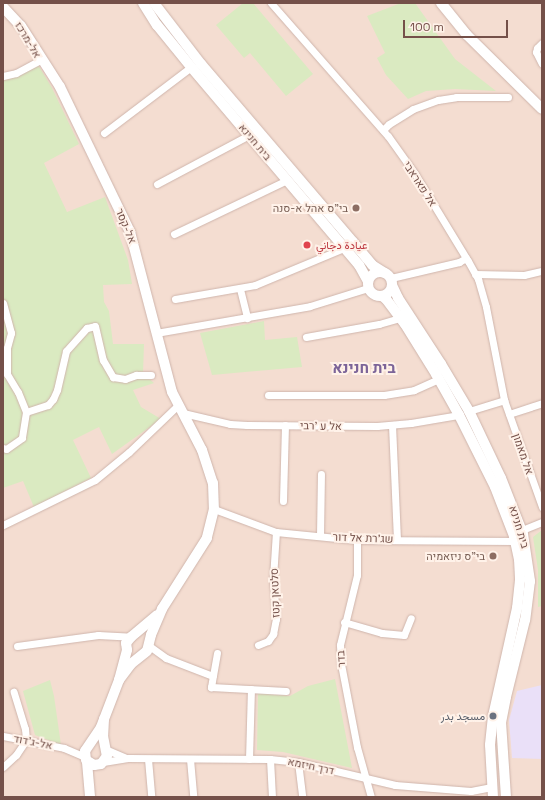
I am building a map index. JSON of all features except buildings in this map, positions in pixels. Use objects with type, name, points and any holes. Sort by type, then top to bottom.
[{"type":"street","name":"בית חנינא","points":[[143,3],[157,25],[191,67],[363,271],[368,284]]},
{"type":"street","name":"בית חנינא","points":[[154,3],[201,64],[372,265],[389,279],[398,298],[437,358],[464,413],[509,518],[519,558],[519,594],[516,617],[493,716],[490,745],[492,792]]},
{"type":"street","name":"אל פאראבי","points":[[271,3],[383,130],[415,174],[466,258],[475,274],[486,307],[504,400]]},
{"type":"street","points":[[441,3],[467,35],[542,109]]},
{"type":"street","name":"אל-מרכז","points":[[3,7],[21,26],[42,59],[16,73],[3,76]]},
{"type":"street","points":[[542,43],[537,48],[536,52],[542,64]]},
{"type":"street","name":"אל-קסר","points":[[42,59],[60,87],[130,232],[172,392],[211,473],[214,490],[214,509],[207,538],[162,609]]},
{"type":"street","points":[[104,133],[191,67]]},
{"type":"street","points":[[383,130],[389,124],[413,109],[438,100],[456,97],[508,97]]},
{"type":"street","points":[[157,184],[249,135]]},
{"type":"street","points":[[174,234],[287,180]]},
{"type":"street","points":[[175,299],[240,288],[270,280],[344,248]]},
{"type":"street","points":[[389,279],[388,293],[382,296],[373,294],[368,284],[370,277],[377,272],[389,279],[459,262],[466,258]]},
{"type":"street","points":[[475,274],[524,275],[542,271]]},
{"type":"street","points":[[156,333],[310,306],[368,284]]},
{"type":"street","points":[[240,288],[247,318]]},
{"type":"street","name":"בית חנינא","points":[[382,296],[400,318],[439,379],[464,413],[501,478],[522,530],[530,581],[526,614],[501,722],[506,797]]},
{"type":"street","points":[[3,303],[11,333],[7,348],[7,374],[18,392],[26,412],[22,438],[6,449],[3,448]]},
{"type":"street","points":[[306,337],[379,324],[400,318]]},
{"type":"street","points":[[26,412],[48,405],[53,399],[58,390],[66,351],[87,328],[95,326],[103,360],[113,377],[125,379],[136,375],[151,375]]},
{"type":"street","points":[[268,395],[392,394],[414,390],[439,379]]},
{"type":"street","name":"אל ע 'רבי","points":[[180,409],[230,424],[392,425],[464,413],[504,400]]},
{"type":"street","name":"אל מאמון","points":[[504,400],[542,507]]},
{"type":"street","points":[[509,414],[542,403]]},
{"type":"street","points":[[3,525],[95,480],[180,409]]},
{"type":"street","points":[[283,500],[285,425]]},
{"type":"street","points":[[392,425],[397,539]]},
{"type":"street","points":[[320,536],[321,474]]},
{"type":"street","name":"שג'רת אל דור","points":[[214,509],[276,532],[358,540],[397,539],[458,542],[515,541]]},
{"type":"street","points":[[522,530],[542,522]]},
{"type":"street","name":"סלטאן קטז","points":[[258,645],[268,641],[273,634],[276,619],[273,578],[276,532]]},
{"type":"street","name":"בדר","points":[[358,540],[357,575],[344,622],[340,645],[340,664],[357,748],[371,797]]},
{"type":"street","points":[[90,795],[86,760],[89,746],[104,719],[119,680],[126,648],[132,636],[162,609]]},
{"type":"street","points":[[119,680],[141,656],[148,644],[162,609]]},
{"type":"street","points":[[344,622],[382,632],[404,635],[411,618]]},
{"type":"street","points":[[106,635],[115,638],[132,656],[166,658],[213,676]]},
{"type":"street","points":[[17,646],[106,635],[132,636],[144,637],[148,644],[166,658]]},
{"type":"street","points":[[218,653],[211,687],[286,692]]},
{"type":"street","points":[[250,758],[251,689]]},
{"type":"street","points":[[3,767],[16,755],[26,740],[25,729],[14,692]]},
{"type":"street","points":[[90,795],[102,763],[107,756],[105,748],[104,719]]},
{"type":"street","name":"אל-ג'דוד","points":[[3,736],[64,748],[89,746]]},
{"type":"street","points":[[89,746],[99,744],[105,748]]},
{"type":"street","name":"אל-ג'דוד","points":[[64,748],[86,760]]},
{"type":"street","name":"דרך חיזמא","points":[[105,748],[128,758]]},
{"type":"street","name":"דרך חיזמא","points":[[102,763],[128,758],[270,759],[298,762],[395,785],[439,790],[492,792]]},
{"type":"street","points":[[148,759],[151,797]]},
{"type":"street","points":[[190,759],[193,797]]},
{"type":"street","points":[[270,759],[272,797]]},
{"type":"street","points":[[86,760],[94,765],[102,763]]},
{"type":"street","points":[[298,762],[302,797]]},
{"type":"shaded area","points":[[3,3],[542,3],[542,797],[3,797]]},
{"type":"shaded area","points":[[542,685],[542,759],[512,758],[509,720],[517,691]]},
{"type":"green space","points":[[243,3],[253,3],[313,74],[286,96],[250,53],[244,58],[216,25]]},
{"type":"green space","points":[[401,3],[415,3],[455,59],[496,91],[455,89],[426,91],[408,99],[386,75],[377,58],[385,53],[367,16]]},
{"type":"green space","points":[[37,63],[52,88],[79,144],[44,163],[67,212],[105,197],[128,260],[132,284],[103,285],[104,302],[109,311],[113,344],[144,344],[143,374],[154,383],[133,390],[141,407],[161,419],[112,454],[99,427],[73,440],[91,478],[34,507],[23,481],[3,488],[3,76]]},
{"type":"green space","points":[[264,321],[265,340],[297,337],[302,367],[212,375],[200,333]]},
{"type":"green space","points":[[542,530],[542,606],[538,607],[538,570],[533,537]]},
{"type":"green space","points":[[335,679],[352,768],[283,752],[257,750],[258,693],[290,696],[308,686]]},
{"type":"green space","points":[[50,680],[54,696],[61,745],[35,735],[23,691]]},
{"type":"place","name":"בי\"ס אהל א-סנה","points":[[356,208]]},
{"type":"place","name":"عيادة دجاني","points":[[307,245]]},
{"type":"place","name":"בי\"ס ניזאמיה","points":[[493,556]]},
{"type":"place","name":"مسجد بدر","points":[[493,716]]},
{"type":"district","name":"בית חנינא","points":[[364,368]]}]
